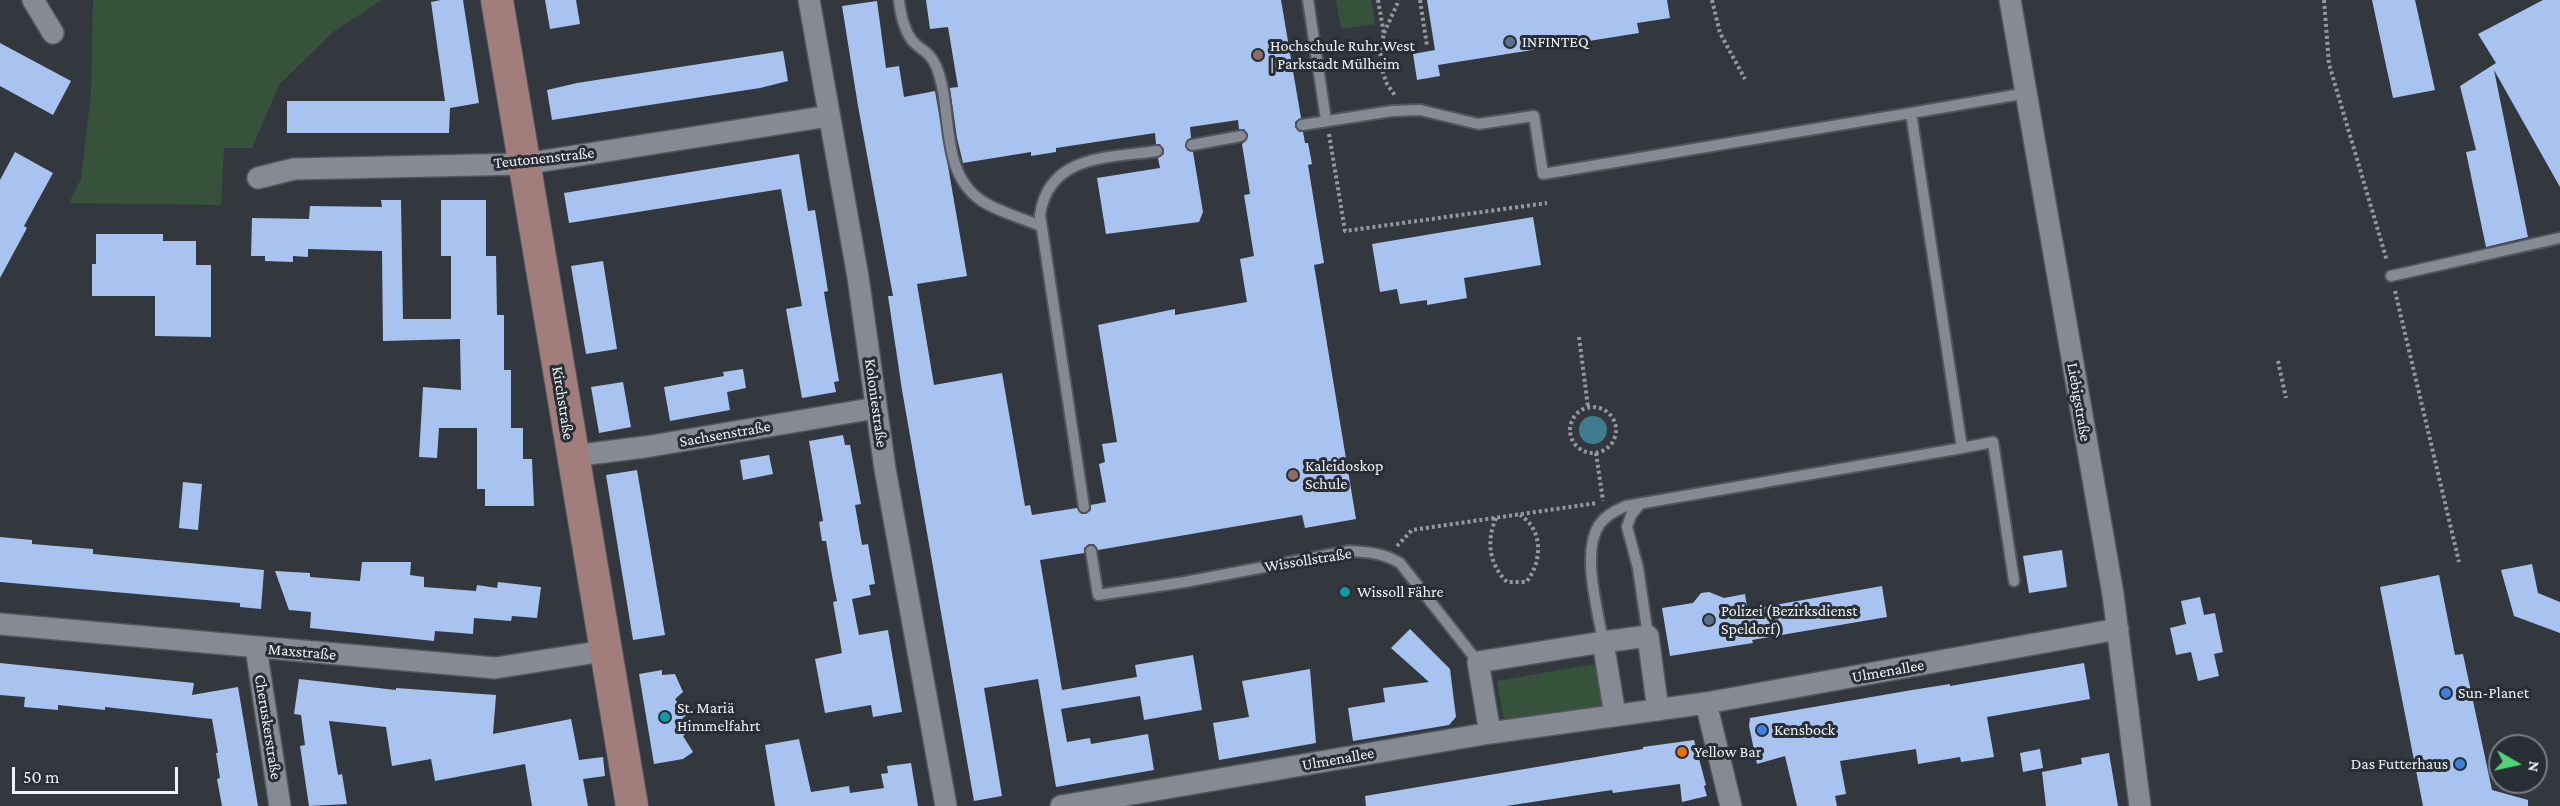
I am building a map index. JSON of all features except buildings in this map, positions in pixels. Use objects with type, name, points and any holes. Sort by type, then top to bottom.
[{"type":"street","points":[[33,0],[54,33]]},
{"type":"street","name":"Kirchstraße","points":[[497,0],[604,651],[632,806]]},
{"type":"street","name":"Koloniestraße","points":[[809,0],[858,277],[885,469],[946,806]]},
{"type":"street","name":"Liebigstraße","points":[[2010,0],[2118,629],[2140,806]]},
{"type":"street","name":"Teutonenstraße","points":[[258,178],[294,169],[524,164],[830,116]]},
{"type":"street","name":"Sachsenstraße","points":[[572,456],[645,447],[876,408]]},
{"type":"street","name":"Maxstraße","points":[[0,624],[495,668],[604,651]]},
{"type":"street","name":"Ulmenallee","points":[[1061,806],[1490,733],[1706,703],[2118,629]]},
{"type":"street","points":[[1490,733],[1478,662],[1603,642],[1648,636],[1658,710]]},
{"type":"street","points":[[1603,642],[1615,715]]},
{"type":"street","name":"Cheruskerstraße","points":[[256,648],[280,806]]},
{"type":"street","points":[[1706,703],[1731,806]]},
{"type":"lane","points":[[899,0],[912,40],[927,51],[935,64],[941,84],[956,172],[981,201],[1041,226]]},
{"type":"lane","points":[[1308,0],[1326,120]]},
{"type":"lane","points":[[1302,125],[1392,111],[1420,110],[1478,124],[1534,116],[1543,174],[2027,93]]},
{"type":"lane","points":[[1911,113],[1962,448]]},
{"type":"lane","points":[[1192,145],[1240,136]]},
{"type":"lane","points":[[1084,507],[1041,226],[1041,205],[1061,173],[1071,166],[1157,151]]},
{"type":"lane","points":[[2391,276],[2560,238]]},
{"type":"lane","points":[[1603,642],[1591,567],[1595,535],[1600,524],[1613,511],[1626,506],[1993,442],[2014,580]]},
{"type":"lane","points":[[1641,504],[1631,515],[1627,527],[1638,568],[1648,636]]},
{"type":"lane","name":"Wissollstraße","points":[[1091,551],[1098,595],[1185,582],[1349,551],[1387,555]]},
{"type":"lane","points":[[1387,555],[1400,563],[1478,662]]},
{"type":"path","points":[[1378,0],[1384,34]]},
{"type":"path","points":[[1399,0],[1384,34],[1380,50],[1387,84],[1396,97],[1420,110]]},
{"type":"path","points":[[1420,0],[1427,46]]},
{"type":"path","points":[[1712,0],[1720,33],[1745,80]]},
{"type":"path","points":[[1326,120],[1346,231],[1547,203]]},
{"type":"path","points":[[1579,337],[1588,407]]},
{"type":"path","points":[[2278,361],[2286,398]]},
{"type":"path","points":[[1588,407],[1601,408],[1608,412],[1616,426],[1614,441],[1596,453],[1586,452],[1576,446],[1571,436],[1571,424],[1575,415],[1588,407]]},
{"type":"path","points":[[1387,555],[1412,530],[1603,502],[1596,453]]},
{"type":"path","points":[[1496,518],[1490,541],[1490,552],[1494,565],[1507,582],[1518,584],[1526,582],[1533,573],[1537,561],[1538,538],[1528,520],[1519,515]]},
{"type":"green space","points":[[93,0],[382,0],[333,32],[279,85],[252,148],[224,148],[221,205],[69,203],[81,179],[91,94]]},
{"type":"green space","points":[[1336,0],[1371,0],[1375,24],[1341,29]]},
{"type":"green space","points":[[1601,663],[1607,705],[1504,721],[1497,681]]},
{"type":"water","points":[[1593,416],[1603,420],[1607,430],[1603,440],[1593,444],[1583,440],[1579,430],[1583,420]]},
{"type":"place","name":"INFINTEQ","points":[[1510,42]]},
{"type":"place","name":"Hochschule Ruhr West | Parkstadt Mülheim","points":[[1258,55]]},
{"type":"place","name":"Kaleidoskop Schule","points":[[1293,475]]},
{"type":"place","name":"Wissoll Fähre","points":[[1345,592]]},
{"type":"place","name":"Polizei (Bezirksdienst Speldorf)","points":[[1709,620]]},
{"type":"place","name":"Sun-Planet","points":[[2446,693]]},
{"type":"place","name":"St. Mariä Himmelfahrt","points":[[665,717]]},
{"type":"place","name":"Kensbock","points":[[1762,730]]},
{"type":"place","name":"Yellow Bar","points":[[1682,752]]},
{"type":"place","name":"Das Futterhaus","points":[[2460,764]]}]
